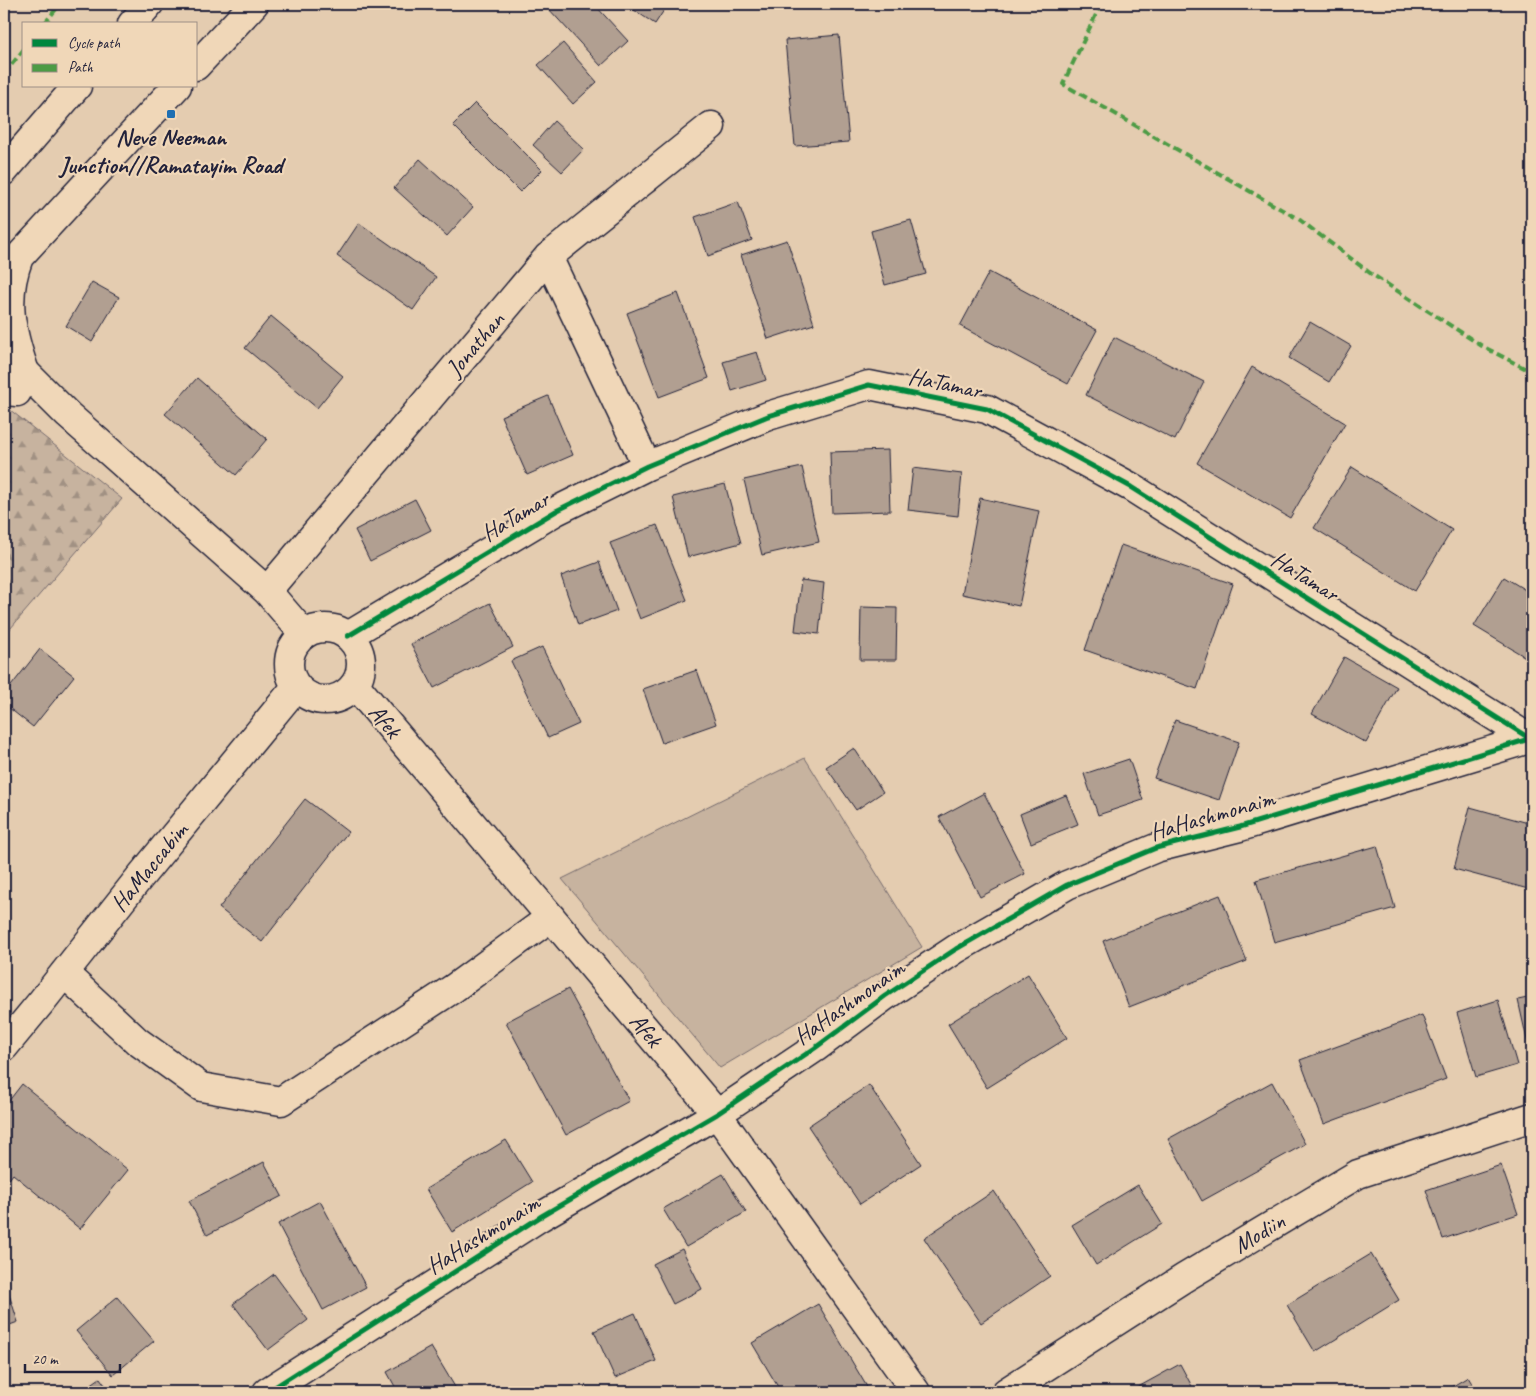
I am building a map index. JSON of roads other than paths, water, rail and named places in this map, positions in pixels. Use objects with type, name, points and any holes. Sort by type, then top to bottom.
[{"type":"street","points":[[134,22],[149,4]]},
{"type":"street","points":[[198,64],[254,4]]},
{"type":"street","points":[[4,171],[75,88]]},
{"type":"street","points":[[13,385],[17,348],[9,309],[14,270],[11,265],[175,88]]},
{"type":"street","name":"Jonathan","points":[[267,591],[548,257],[711,126]]},
{"type":"street","points":[[548,257],[647,466]]},
{"type":"street","points":[[4,353],[13,385],[68,414],[267,591],[304,634]]},
{"type":"street","name":"HaTamar","points":[[348,636],[556,511],[647,466],[768,416],[869,385],[987,409],[1131,487],[1531,739]]},
{"type":"street","points":[[326,628],[338,630],[348,636],[360,654],[362,665],[355,685],[348,693],[338,699],[326,701],[310,697],[296,687],[290,676],[290,653],[296,642],[304,634],[315,629],[326,628]]},
{"type":"street","name":"Afek","points":[[355,685],[717,1114],[916,1392]]},
{"type":"street","name":"HaMaccabim","points":[[4,1047],[296,687]]},
{"type":"street","name":"HaHashmonaim","points":[[267,1392],[532,1223],[717,1114],[815,1048],[885,996],[948,954],[1067,885],[1156,848],[1240,827],[1531,739]]},
{"type":"street","points":[[64,974],[137,1040],[201,1087],[281,1101],[454,988],[551,917]]},
{"type":"street","name":"Modiin","points":[[1006,1392],[1184,1278],[1358,1174],[1532,1117]]},
{"type":"place","name":"Neve Neeman Junction//Ramatayim Road","points":[[171,114]]}]
